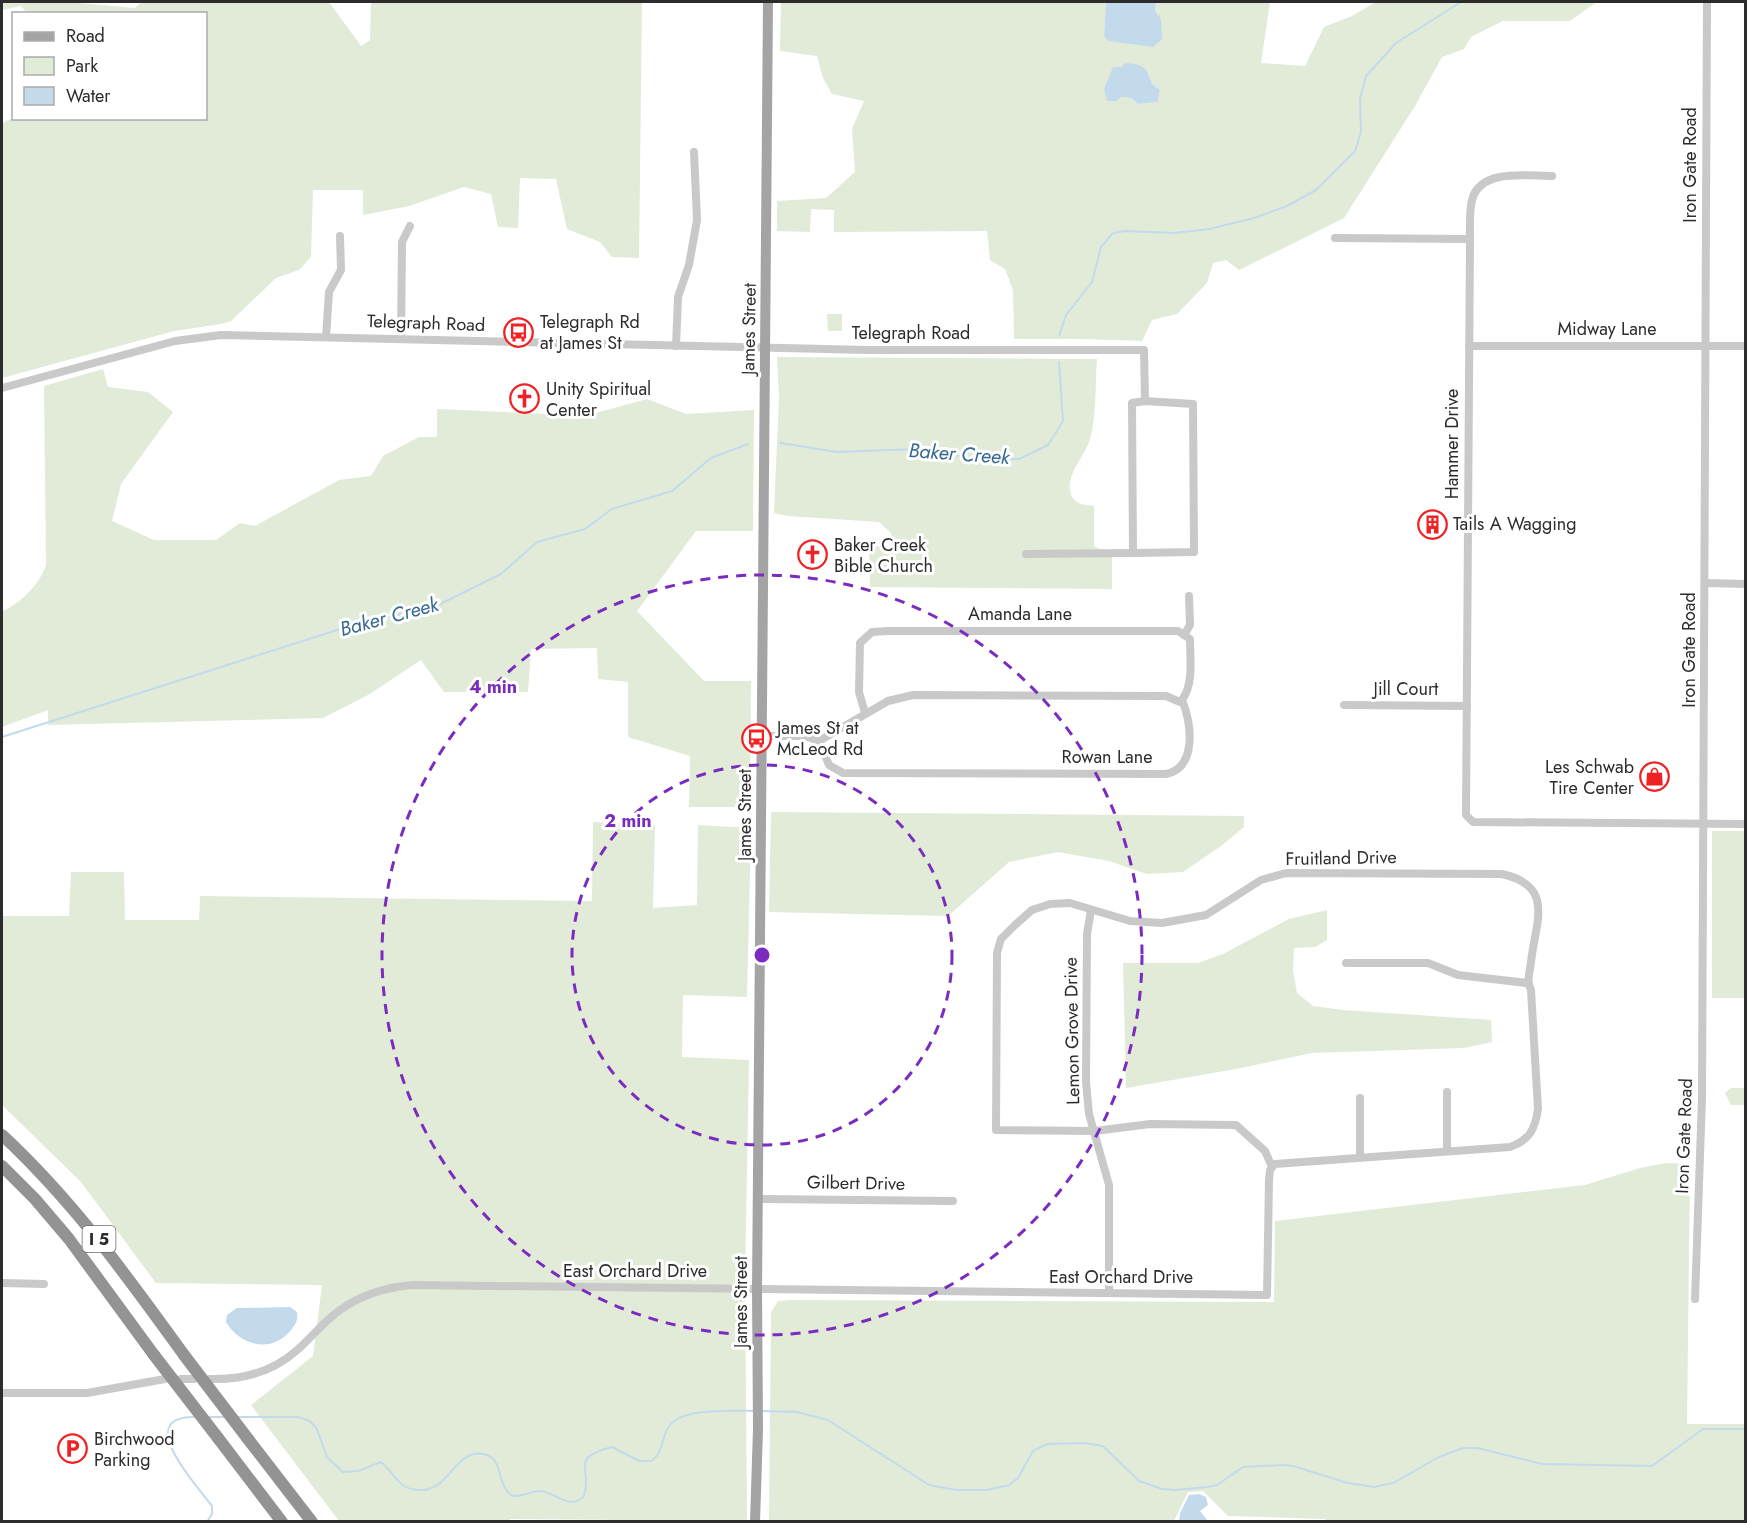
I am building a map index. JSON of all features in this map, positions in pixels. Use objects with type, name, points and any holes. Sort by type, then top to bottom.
[{"type":"highway","name":"I 5","points":[[2,1135],[86,1223],[312,1521]]},
{"type":"highway","name":"I 5","points":[[2,1166],[35,1199],[69,1239],[154,1355],[282,1521]]},
{"type":"main road","name":"James Street","points":[[755,1521],[758,1429],[757,1288],[768,2]]},
{"type":"street","name":"Iron Gate Road","points":[[1695,1299],[1702,1098],[1707,2]]},
{"type":"street","points":[[676,346],[678,297],[689,265],[697,220],[694,152]]},
{"type":"street","name":"Hammer Drive","points":[[1552,176],[1495,177],[1481,184],[1472,199],[1466,814],[1473,822],[1704,824]]},
{"type":"street","points":[[401,338],[402,242],[410,226]]},
{"type":"street","points":[[326,337],[329,292],[341,270],[340,236]]},
{"type":"street","points":[[1335,238],[1470,239]]},
{"type":"street","name":"Telegraph Road","points":[[2,388],[141,349],[203,336],[234,334],[867,350],[1144,350],[1145,401]]},
{"type":"street","name":"Midway Lane","points":[[1469,346],[1746,346]]},
{"type":"street","points":[[1026,554],[1133,553],[1194,552],[1193,404],[1145,401],[1132,403],[1133,553]]},
{"type":"street","points":[[1706,583],[1746,584]]},
{"type":"street","points":[[762,736],[805,736],[819,741],[888,701],[913,695],[1166,696],[1180,702],[1187,694],[1190,682],[1190,639],[1184,635],[1190,625],[1189,597]]},
{"type":"street","name":"Amanda Lane","points":[[866,713],[858,692],[860,643],[872,632],[1178,631],[1184,635]]},
{"type":"street","name":"Rowan Lane","points":[[819,741],[829,765],[843,773],[1166,774],[1179,769],[1187,756],[1188,717],[1182,700]]},
{"type":"street","name":"Jill Court","points":[[1344,705],[1467,705]]},
{"type":"street","points":[[1704,824],[1746,824]]},
{"type":"street","name":"Fruitland Drive","points":[[1286,873],[1502,874],[1528,883],[1538,903],[1539,913],[1527,983],[1531,990],[1538,1109],[1535,1127],[1526,1140],[1510,1147],[1278,1163],[1272,1167],[1265,1151],[1236,1125],[1150,1124],[1095,1131],[996,1130],[997,953],[1001,939],[1032,910],[1050,904],[1070,903],[1130,921],[1162,923],[1206,915],[1261,880],[1286,873]]},
{"type":"street","name":"Lemon Grove Drive","points":[[1091,910],[1087,934],[1086,1082],[1089,1114],[1109,1185],[1108,1293]]},
{"type":"street","points":[[1346,963],[1428,963],[1458,975],[1527,983]]},
{"type":"street","points":[[1447,1092],[1447,1151]]},
{"type":"street","points":[[1360,1098],[1360,1157]]},
{"type":"street","name":"East Orchard Drive","points":[[210,1379],[244,1377],[276,1365],[297,1350],[338,1311],[360,1299],[393,1287],[413,1285],[1267,1295],[1269,1180],[1272,1167]]},
{"type":"street","name":"Gilbert Drive","points":[[758,1199],[953,1201]]},
{"type":"street","points":[[2,1284],[44,1284]]},
{"type":"street","points":[[2,1393],[87,1393],[165,1379]]},
{"type":"street","points":[[181,1379],[194,1379]]},
{"type":"green space","points":[[2,2],[68,2],[135,8],[141,2],[329,2],[361,46],[370,40],[371,2],[642,2],[639,258],[612,257],[600,242],[567,229],[556,179],[520,178],[518,228],[498,227],[491,194],[464,187],[409,206],[363,215],[363,190],[313,190],[311,257],[299,270],[276,278],[231,321],[174,331],[2,378],[2,123],[12,118],[207,120],[207,12],[26,12],[21,6],[2,10]]},
{"type":"green space","points":[[781,2],[1106,2],[1104,35],[1155,11],[1156,2],[1270,2],[1261,63],[1305,66],[1324,27],[1352,16],[1376,2],[1603,2],[1595,3],[1570,21],[1503,21],[1471,37],[1464,49],[1442,57],[1415,106],[1344,218],[1239,270],[1226,260],[1213,263],[1207,283],[1177,314],[1152,320],[1142,341],[1014,339],[1013,290],[1005,269],[990,260],[987,231],[834,232],[834,210],[811,209],[810,232],[777,231],[777,201],[826,198],[855,172],[852,129],[864,101],[832,94],[823,78],[817,56],[780,51]],"holes":[[[1149,73],[1152,84],[1160,90],[1158,102],[1138,104],[1131,98],[1121,97]]]},
{"type":"green space","points":[[827,314],[842,314],[842,331],[828,331]]},
{"type":"green space","points":[[777,357],[1097,359],[1095,404],[1090,438],[1073,473],[1070,490],[1076,501],[1094,506],[1094,546],[1112,556],[1112,589],[870,587],[869,546],[890,546],[891,533],[879,522],[774,513],[779,398]]},
{"type":"green space","points":[[103,369],[108,387],[148,392],[173,412],[121,484],[112,521],[154,540],[216,540],[240,523],[255,526],[339,480],[371,476],[383,456],[419,437],[437,437],[437,409],[549,414],[596,413],[647,399],[686,414],[754,410],[753,531],[696,531],[637,611],[704,681],[751,681],[750,807],[689,807],[690,756],[628,737],[628,682],[598,679],[597,648],[531,649],[528,692],[444,692],[421,660],[368,695],[323,718],[48,725],[48,710],[2,727],[2,611],[15,604],[28,592],[39,579],[46,565],[44,386]]},
{"type":"green space","points":[[771,812],[1244,816],[1244,827],[1183,872],[1147,874],[1109,861],[1058,852],[1009,862],[948,916],[769,912]]},
{"type":"green space","points":[[593,822],[655,825],[653,908],[697,905],[698,825],[751,828],[747,997],[683,995],[682,1057],[749,1060],[745,1279],[747,1521],[510,1519],[509,1522],[339,1521],[251,1405],[313,1356],[322,1285],[156,1283],[81,1182],[2,1105],[2,916],[69,916],[71,872],[124,872],[125,920],[199,920],[200,896],[592,901]]},
{"type":"green space","points":[[1712,831],[1745,831],[1745,998],[1712,998]]},
{"type":"green space","points":[[1327,910],[1327,940],[1315,947],[1294,948],[1293,971],[1297,993],[1313,1006],[1491,1020],[1492,1042],[1464,1048],[1312,1053],[1126,1088],[1123,963],[1198,963],[1223,954],[1289,919]]},
{"type":"green space","points":[[1731,1088],[1745,1088],[1745,1105],[1731,1105],[1725,1093]]},
{"type":"green space","points":[[1667,1163],[1690,1164],[1687,1424],[1745,1424],[1745,1521],[1328,1521],[1325,1519],[1228,1516],[1203,1491],[1188,1492],[1174,1521],[769,1521],[771,1312],[778,1301],[1274,1302],[1275,1221],[1585,1185],[1640,1168]]},
{"type":"water","points":[[1106,2],[1156,2],[1155,11],[1161,19],[1162,39],[1153,47],[1108,41],[1104,35]]},
{"type":"water","points":[[1126,63],[1136,64],[1146,70],[1152,84],[1160,90],[1158,102],[1138,104],[1131,98],[1121,97],[1117,101],[1107,101],[1104,89],[1113,67],[1121,67]]},
{"type":"water","points":[[290,1307],[297,1312],[296,1322],[283,1338],[275,1342],[257,1344],[248,1341],[239,1337],[226,1322],[227,1315],[237,1308]]},
{"type":"water","points":[[1199,1494],[1206,1497],[1208,1505],[1200,1511],[1208,1521],[1179,1521],[1180,1513],[1189,1495]]},
{"type":"waterway","name":"Baker Creek","points":[[1059,336],[1066,315],[1092,282],[1101,247],[1113,233],[1125,231],[1174,233],[1209,229],[1254,218],[1287,206],[1316,190],[1355,151],[1361,132],[1360,99],[1366,76],[1396,43],[1461,2]]},
{"type":"waterway","name":"Baker Creek","points":[[780,443],[837,452],[916,449],[981,459],[1019,459],[1048,445],[1063,421],[1059,362]]},
{"type":"waterway","name":"Baker Creek","points":[[2,737],[359,623],[432,608],[501,574],[537,542],[585,529],[612,509],[672,491],[711,458],[748,444]]},
{"type":"waterway","points":[[237,1417],[298,1417],[310,1421],[317,1429],[327,1457],[343,1472],[358,1471],[381,1462],[404,1486],[421,1490],[439,1484],[468,1456],[487,1455],[496,1463],[504,1486],[513,1496],[538,1491],[572,1502],[584,1496],[586,1460],[599,1451],[612,1447],[639,1461],[651,1461],[658,1454],[668,1428],[683,1416],[720,1411],[754,1411]]},
{"type":"waterway","points":[[762,1411],[797,1412],[828,1420],[929,1485],[956,1490],[987,1490],[1009,1485],[1018,1478],[1033,1451],[1047,1444],[1084,1443],[1103,1446],[1139,1481],[1162,1489],[1208,1487],[1217,1485],[1243,1467],[1283,1465],[1348,1483],[1374,1487],[1393,1483],[1439,1457],[1463,1448],[1477,1448],[1542,1464],[1652,1466],[1703,1429],[1746,1429]]},
{"type":"waterway","points":[[195,1417],[177,1420],[169,1428],[169,1440],[184,1470],[212,1506],[212,1514],[207,1522]]},
{"type":"waterway","points":[[207,1417],[225,1417]]},
{"type":"place","name":"Telegraph Rd at James St","points":[[519,332]]},
{"type":"place","name":"Unity Spiritual Center","points":[[525,399]]},
{"type":"place","name":"Tails A Wagging","points":[[1432,524]]},
{"type":"place","name":"Baker Creek Bible Church","points":[[813,555]]},
{"type":"place","name":"James St at McLeod Rd","points":[[756,738]]},
{"type":"place","name":"Les Schwab Tire Center","points":[[1655,777]]},
{"type":"place","name":"Birchwood Parking","points":[[73,1449]]}]
